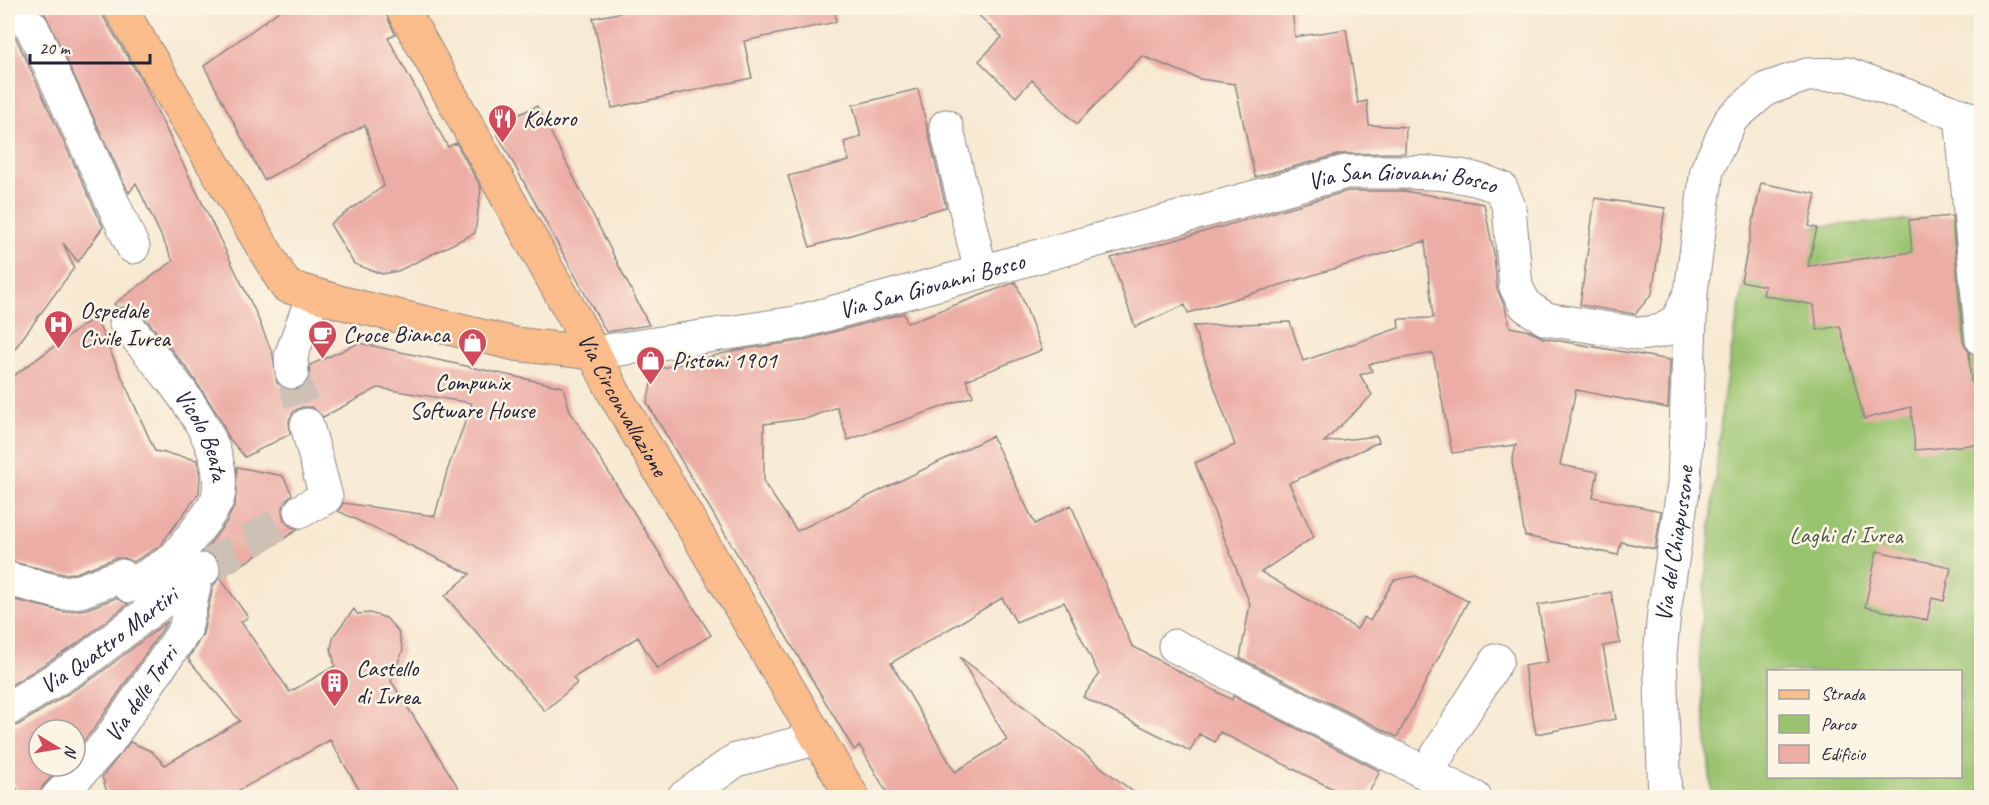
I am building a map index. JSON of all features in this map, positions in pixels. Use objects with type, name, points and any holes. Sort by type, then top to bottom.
[{"type":"main road","points":[[120,8],[286,286],[515,344],[594,353]]},
{"type":"main road","name":"Via Circonvallazione","points":[[402,8],[614,393],[854,798]]},
{"type":"street","points":[[14,8],[32,27],[133,247]]},
{"type":"street","name":"Via San Giovanni Bosco","points":[[594,353],[795,322],[1346,172],[1431,173],[1487,182],[1501,188],[1509,207],[1516,286],[1526,306],[1546,319],[1640,334],[1662,331],[1678,320],[1691,292],[1707,170],[1731,119],[1766,90],[1807,75],[1847,74],[1971,119]]},
{"type":"street","points":[[1971,119],[1982,339]]},
{"type":"street","points":[[945,126],[981,272]]},
{"type":"street","name":"Via del Chiapussone","points":[[1665,798],[1660,654],[1664,612],[1684,484],[1691,292]]},
{"type":"street","points":[[292,372],[291,356],[313,294]]},
{"type":"street","name":"Vicolo Beata","points":[[126,324],[201,420],[214,455],[219,478],[218,499],[192,568]]},
{"type":"street","points":[[301,511],[326,497],[307,425]]},
{"type":"street","points":[[8,579],[62,593],[80,591],[121,576],[130,586],[192,568]]},
{"type":"street","name":"Via Quattro Martiri","points":[[8,709],[85,661],[192,568]]},
{"type":"street","name":"Via delle Torri","points":[[57,798],[108,742],[185,630],[192,568]]},
{"type":"street","points":[[1175,646],[1475,798]]},
{"type":"street","points":[[1426,773],[1497,660]]},
{"type":"street","points":[[683,798],[736,759],[819,738]]},
{"type":"green space","name":"Laghi di Ivrea","points":[[1981,215],[1981,797],[1712,798],[1699,650],[1723,398],[1753,231]]},
{"type":"building","points":[[55,8],[101,8],[104,18],[144,84],[255,311],[273,355],[277,383],[284,389],[293,391],[302,388],[309,380],[310,365],[359,343],[563,387],[570,411],[711,635],[657,669],[638,637],[573,678],[577,683],[545,711],[445,596],[470,574],[338,511],[343,503],[435,516],[447,471],[472,403],[378,388],[323,417],[312,407],[302,407],[294,411],[289,420],[290,434],[245,457],[228,437],[220,418],[189,371],[140,312],[132,306],[118,308],[114,304],[173,261],[136,183],[129,193],[44,12]]},
{"type":"building","points":[[283,8],[383,8],[395,34],[388,38],[448,147],[456,143],[481,188],[475,233],[398,271],[382,274],[354,264],[330,224],[384,186],[365,125],[264,180],[204,66]]},
{"type":"building","points":[[643,8],[835,8],[836,22],[744,41],[752,78],[612,108],[593,18]]},
{"type":"building","points":[[971,8],[1292,8],[1295,37],[1346,29],[1358,103],[1367,101],[1369,125],[1406,127],[1405,153],[1341,154],[1255,177],[1235,84],[1200,79],[1142,56],[1077,124],[1032,80],[1016,97],[979,61],[1002,37]]},
{"type":"building","points":[[8,29],[16,38],[103,227],[78,262],[63,243],[74,268],[8,358]]},
{"type":"building","points":[[918,89],[946,207],[810,247],[788,176],[849,161],[844,142],[861,137],[853,105]]},
{"type":"building","points":[[537,106],[649,325],[606,332],[493,126]]},
{"type":"building","points":[[1761,183],[1816,194],[1809,226],[1817,228],[1808,266],[1912,252],[1909,220],[1952,216],[1963,341],[1969,352],[1971,383],[1982,382],[1982,444],[1915,450],[1911,407],[1864,419],[1840,326],[1817,330],[1814,305],[1763,295],[1765,286],[1741,281]]},
{"type":"building","points":[[1348,191],[1403,191],[1484,204],[1494,254],[1497,289],[1510,327],[1530,331],[1543,338],[1670,360],[1668,408],[1576,390],[1560,465],[1598,472],[1593,497],[1661,511],[1655,549],[1621,542],[1618,555],[1525,536],[1512,462],[1516,445],[1452,453],[1433,353],[1369,364],[1372,371],[1360,375],[1372,395],[1324,442],[1377,436],[1379,442],[1289,483],[1314,537],[1261,572],[1357,629],[1364,617],[1370,621],[1394,580],[1416,576],[1468,601],[1397,737],[1240,658],[1250,604],[1195,463],[1235,445],[1193,326],[1290,322],[1303,361],[1399,328],[1398,319],[1433,318],[1425,241],[1188,313],[1185,305],[1135,327],[1111,258]]},
{"type":"building","points":[[1595,198],[1665,208],[1652,294],[1635,314],[1580,305]]},
{"type":"building","points":[[1016,282],[1042,350],[966,380],[973,396],[848,440],[837,407],[808,418],[764,424],[764,483],[797,531],[992,436],[1035,524],[1071,505],[1132,646],[1232,700],[1233,696],[1380,771],[1366,798],[1351,798],[1220,732],[1215,742],[1199,734],[1190,751],[1083,697],[1099,675],[1064,602],[1016,622],[1002,598],[891,663],[955,772],[1007,740],[960,657],[1141,798],[890,798],[860,746],[854,750],[647,403],[654,370],[738,350],[800,341],[904,313],[907,323]]},
{"type":"building","points":[[95,317],[155,451],[197,460],[200,476],[199,493],[160,546],[133,562],[125,558],[115,558],[76,573],[63,574],[8,561],[8,380]]},
{"type":"building","name":"Castello di Ivrea","points":[[237,467],[283,476],[292,494],[285,502],[282,511],[284,520],[291,527],[299,529],[220,578],[248,617],[241,622],[290,692],[335,666],[331,648],[334,635],[354,609],[357,614],[370,613],[386,618],[398,631],[403,650],[391,681],[465,798],[364,798],[330,740],[225,798],[109,798],[102,777],[130,742],[151,751],[165,765],[240,721],[188,659],[203,634],[213,586],[220,577],[221,567],[218,559],[204,552],[227,521],[235,504]]},
{"type":"building","points":[[1877,551],[1951,567],[1944,601],[1932,598],[1927,620],[1865,607]]},
{"type":"building","points":[[1611,592],[1620,643],[1603,646],[1616,719],[1536,734],[1524,666],[1548,662],[1538,605]]},
{"type":"building","points":[[8,598],[64,612],[86,609],[116,598],[128,604],[74,646],[8,687]]},
{"type":"building","points":[[168,621],[87,737],[87,718],[29,718],[95,677]]},
{"type":"building","points":[[27,719],[27,778],[50,778],[43,786],[39,798],[22,798],[8,773],[8,728]]},
{"type":"tunnel","points":[[292,372],[307,425]]},
{"type":"tunnel","points":[[207,567],[301,511]]},
{"type":"place","name":"Kokoro","points":[[502,144]]},
{"type":"place","name":"Ospedale Civile Ivrea","points":[[59,350]]},
{"type":"place","name":"Croce Bianca","points":[[322,360]]},
{"type":"place","name":"Compunix Software House","points":[[472,368]]},
{"type":"place","name":"Pistoni 1901","points":[[651,386]]},
{"type":"place","name":"Castello di Ivrea","points":[[335,708]]}]
